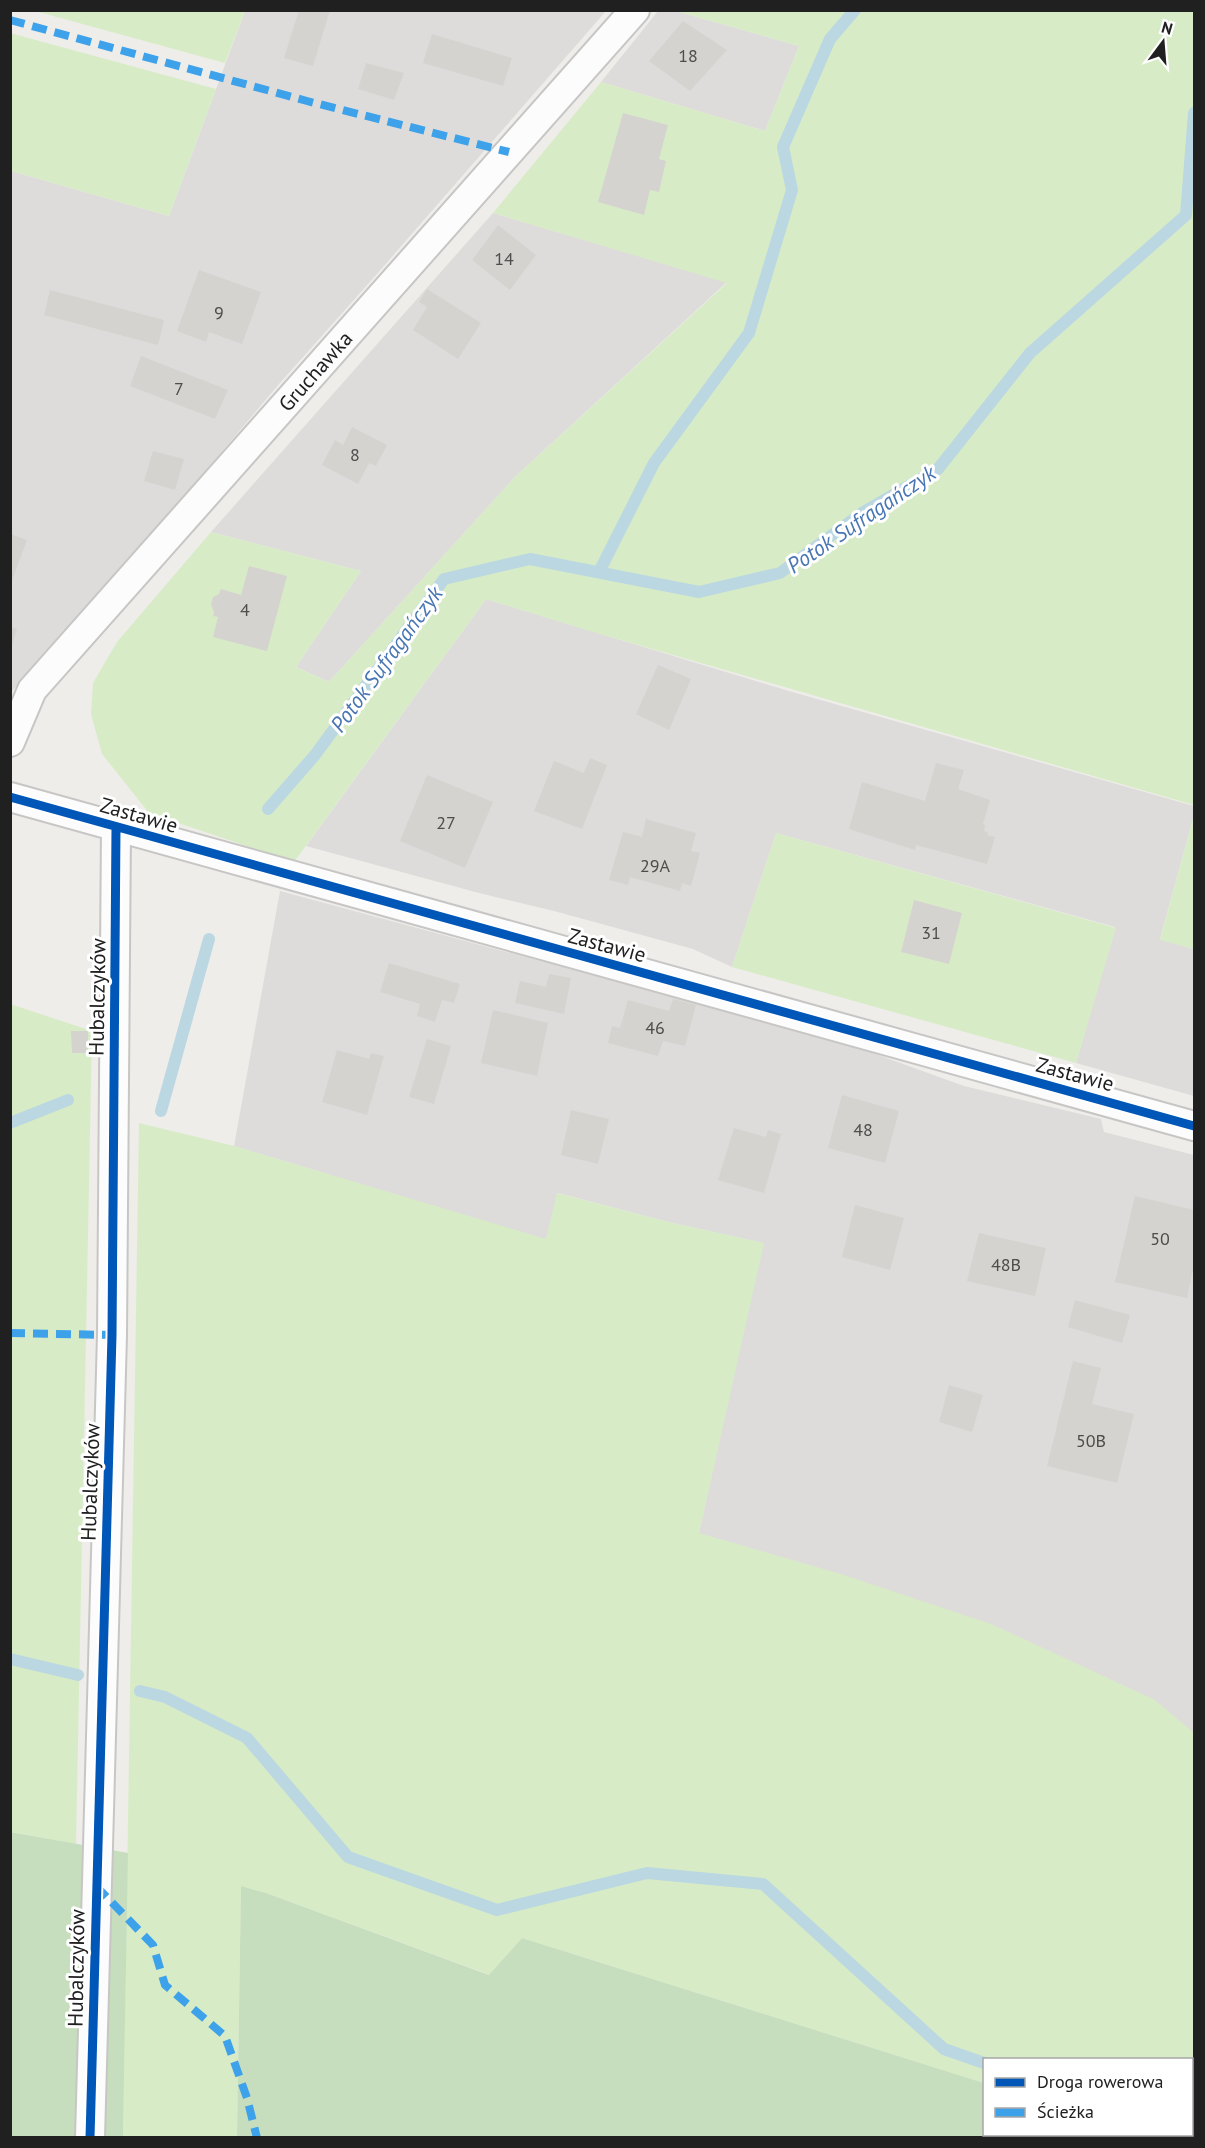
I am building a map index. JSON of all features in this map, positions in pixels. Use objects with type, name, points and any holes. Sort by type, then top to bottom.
[{"type":"street","name":"Gruchawka","points":[[10,742],[32,690],[635,10]]},
{"type":"street","name":"Zastawie","points":[[10,797],[1194,1126]]},
{"type":"street","name":"Hubalczyków","points":[[90,2138],[112,1335],[116,828]]},
{"type":"shaded area","points":[[245,11],[606,11],[279,384],[176,506],[11,692],[11,171],[169,216]]},
{"type":"shaded area","points":[[658,11],[676,11],[799,46],[765,131],[601,82]]},
{"type":"shaded area","points":[[493,213],[727,282],[515,477],[329,682],[296,667],[361,571],[211,532]]},
{"type":"shaded area","points":[[486,599],[789,691],[1194,806],[1194,815],[1160,939],[1194,949],[1194,1096],[1076,1063],[1115,927],[776,833],[732,967],[693,949],[306,846]]},
{"type":"shaded area","points":[[280,891],[845,1043],[964,1086],[1101,1119],[1104,1132],[1194,1155],[1194,1847],[699,1533],[763,1243],[668,1222],[558,1193],[546,1240],[234,1146]]},
{"type":"green space","points":[[245,10],[225,63],[35,11]]},
{"type":"green space","points":[[676,11],[1194,11],[1194,805],[486,599],[294,862],[149,813],[102,754],[91,714],[93,683],[117,642],[211,532],[361,571],[296,667],[329,682],[515,477],[727,283],[493,213],[601,82],[765,131],[799,46]]},
{"type":"green space","points":[[10,33],[216,89],[169,216],[11,171]]},
{"type":"green space","points":[[1194,815],[1194,949],[1160,940]]},
{"type":"green space","points":[[776,833],[1116,928],[1076,1063],[732,967]]},
{"type":"green space","points":[[10,1004],[92,1031],[76,1844],[11,1832]]},
{"type":"green space","points":[[139,1123],[234,1146],[546,1239],[557,1193],[668,1222],[764,1243],[699,1533],[844,1575],[991,1624],[1155,1700],[1194,1733],[1194,2137],[1035,2138],[1035,2136],[1193,2136],[1193,2058],[983,2058],[983,2083],[522,1938],[490,1975],[266,1893],[241,1886],[237,2137],[123,2138]]},
{"type":"green space","points":[[10,1832],[128,1853],[123,2137],[11,2137]]},
{"type":"green space","points":[[241,1886],[266,1893],[489,1975],[522,1938],[983,2083],[983,2136],[1035,2136],[1035,2137],[237,2137]]},
{"type":"building","points":[[299,10],[330,10],[313,66],[284,58]]},
{"type":"building","points":[[683,21],[727,50],[690,91],[649,61]]},
{"type":"building","points":[[432,34],[512,58],[503,86],[423,63]]},
{"type":"building","points":[[366,63],[404,73],[394,100],[358,89]]},
{"type":"building","points":[[623,113],[668,125],[659,159],[666,161],[659,192],[650,190],[644,215],[598,202]]},
{"type":"building","points":[[498,225],[536,255],[510,290],[472,260]]},
{"type":"building","points":[[199,270],[261,292],[242,344],[209,332],[206,342],[177,331]]},
{"type":"building","points":[[427,289],[481,323],[458,359],[413,330],[427,307],[419,302]]},
{"type":"building","points":[[50,290],[164,320],[158,345],[44,315]]},
{"type":"building","points":[[141,356],[228,390],[215,419],[130,386]]},
{"type":"building","points":[[352,427],[387,445],[376,466],[369,463],[358,484],[322,465],[335,440],[343,445]]},
{"type":"building","points":[[153,451],[184,459],[175,490],[144,481]]},
{"type":"building","points":[[10,534],[27,540],[11,583],[10,583]]},
{"type":"building","points":[[249,566],[287,576],[267,651],[213,637],[218,617],[213,616],[211,605],[213,597],[219,594],[221,589],[241,595]]},
{"type":"building","points":[[10,627],[17,629],[11,648],[10,648]]},
{"type":"building","points":[[658,665],[691,679],[669,730],[636,714]]},
{"type":"building","points":[[590,758],[607,765],[582,829],[534,811],[554,761],[584,773]]},
{"type":"building","points":[[936,763],[964,770],[958,789],[990,800],[983,824],[985,825],[984,831],[988,832],[987,835],[995,837],[987,864],[916,845],[915,850],[849,829],[862,782],[925,801]]},
{"type":"building","points":[[427,775],[493,802],[465,868],[400,841]]},
{"type":"building","points":[[646,819],[696,833],[691,851],[700,853],[691,886],[682,883],[680,891],[630,877],[628,885],[609,880],[623,832],[642,837]]},
{"type":"building","points":[[914,900],[962,913],[949,964],[901,952]]},
{"type":"building","points":[[389,963],[460,984],[454,1003],[442,1000],[435,1022],[417,1016],[420,1004],[380,992]]},
{"type":"building","points":[[549,974],[571,978],[564,1014],[515,1003],[520,981],[546,987]]},
{"type":"building","points":[[673,999],[696,1005],[685,1046],[663,1041],[658,1056],[608,1043],[612,1026],[620,1028],[628,1000],[669,1011]]},
{"type":"building","points":[[493,1010],[548,1023],[537,1076],[481,1063]]},
{"type":"building","points":[[71,1031],[88,1031],[88,1053],[72,1053]]},
{"type":"building","points":[[427,1039],[451,1046],[434,1104],[409,1097]]},
{"type":"building","points":[[337,1050],[369,1059],[371,1053],[384,1056],[367,1115],[322,1102]]},
{"type":"building","points":[[842,1095],[899,1111],[885,1163],[828,1148]]},
{"type":"building","points":[[571,1110],[609,1119],[598,1164],[561,1155]]},
{"type":"building","points":[[734,1128],[766,1137],[768,1130],[781,1134],[764,1193],[718,1180]]},
{"type":"building","points":[[1135,1196],[1194,1210],[1194,1265],[1187,1298],[1115,1282]]},
{"type":"building","points":[[855,1205],[904,1218],[890,1270],[842,1257]]},
{"type":"building","points":[[979,1233],[1046,1248],[1035,1296],[967,1281]]},
{"type":"building","points":[[1075,1300],[1130,1315],[1122,1343],[1068,1327]]},
{"type":"building","points":[[1073,1361],[1101,1368],[1092,1404],[1134,1414],[1117,1483],[1047,1466]]},
{"type":"building","points":[[949,1385],[983,1395],[972,1432],[939,1422]]},
{"type":"waterway","points":[[599,572],[654,463],[749,333],[792,190],[783,147],[830,39],[855,10]]},
{"type":"waterway","name":"Potok Sufragańczyk","points":[[268,809],[315,755],[444,579],[530,559],[699,592],[780,573],[862,513],[938,469],[1030,353],[1186,215],[1194,113]]},
{"type":"waterway","name":"Potok Sufragańczyk","points":[[161,1111],[209,939]]},
{"type":"waterway","name":"Potok Sufragańczyk","points":[[10,1123],[68,1100]]},
{"type":"waterway","points":[[10,1659],[78,1675]]},
{"type":"waterway","points":[[140,1691],[165,1697],[247,1738],[348,1857],[497,1910],[647,1873],[763,1884],[944,2049],[983,2063]]},
{"type":"marked path","points":[[10,20],[307,101],[509,152]]},
{"type":"marked path","points":[[10,1333],[112,1335]]},
{"type":"marked path","points":[[96,1886],[153,1945],[165,1985],[225,2036],[247,2098],[257,2138]]},
{"type":"cycle path","points":[[10,797],[1194,1126]]},
{"type":"cycle path","points":[[90,2138],[112,1335],[116,828]]}]
